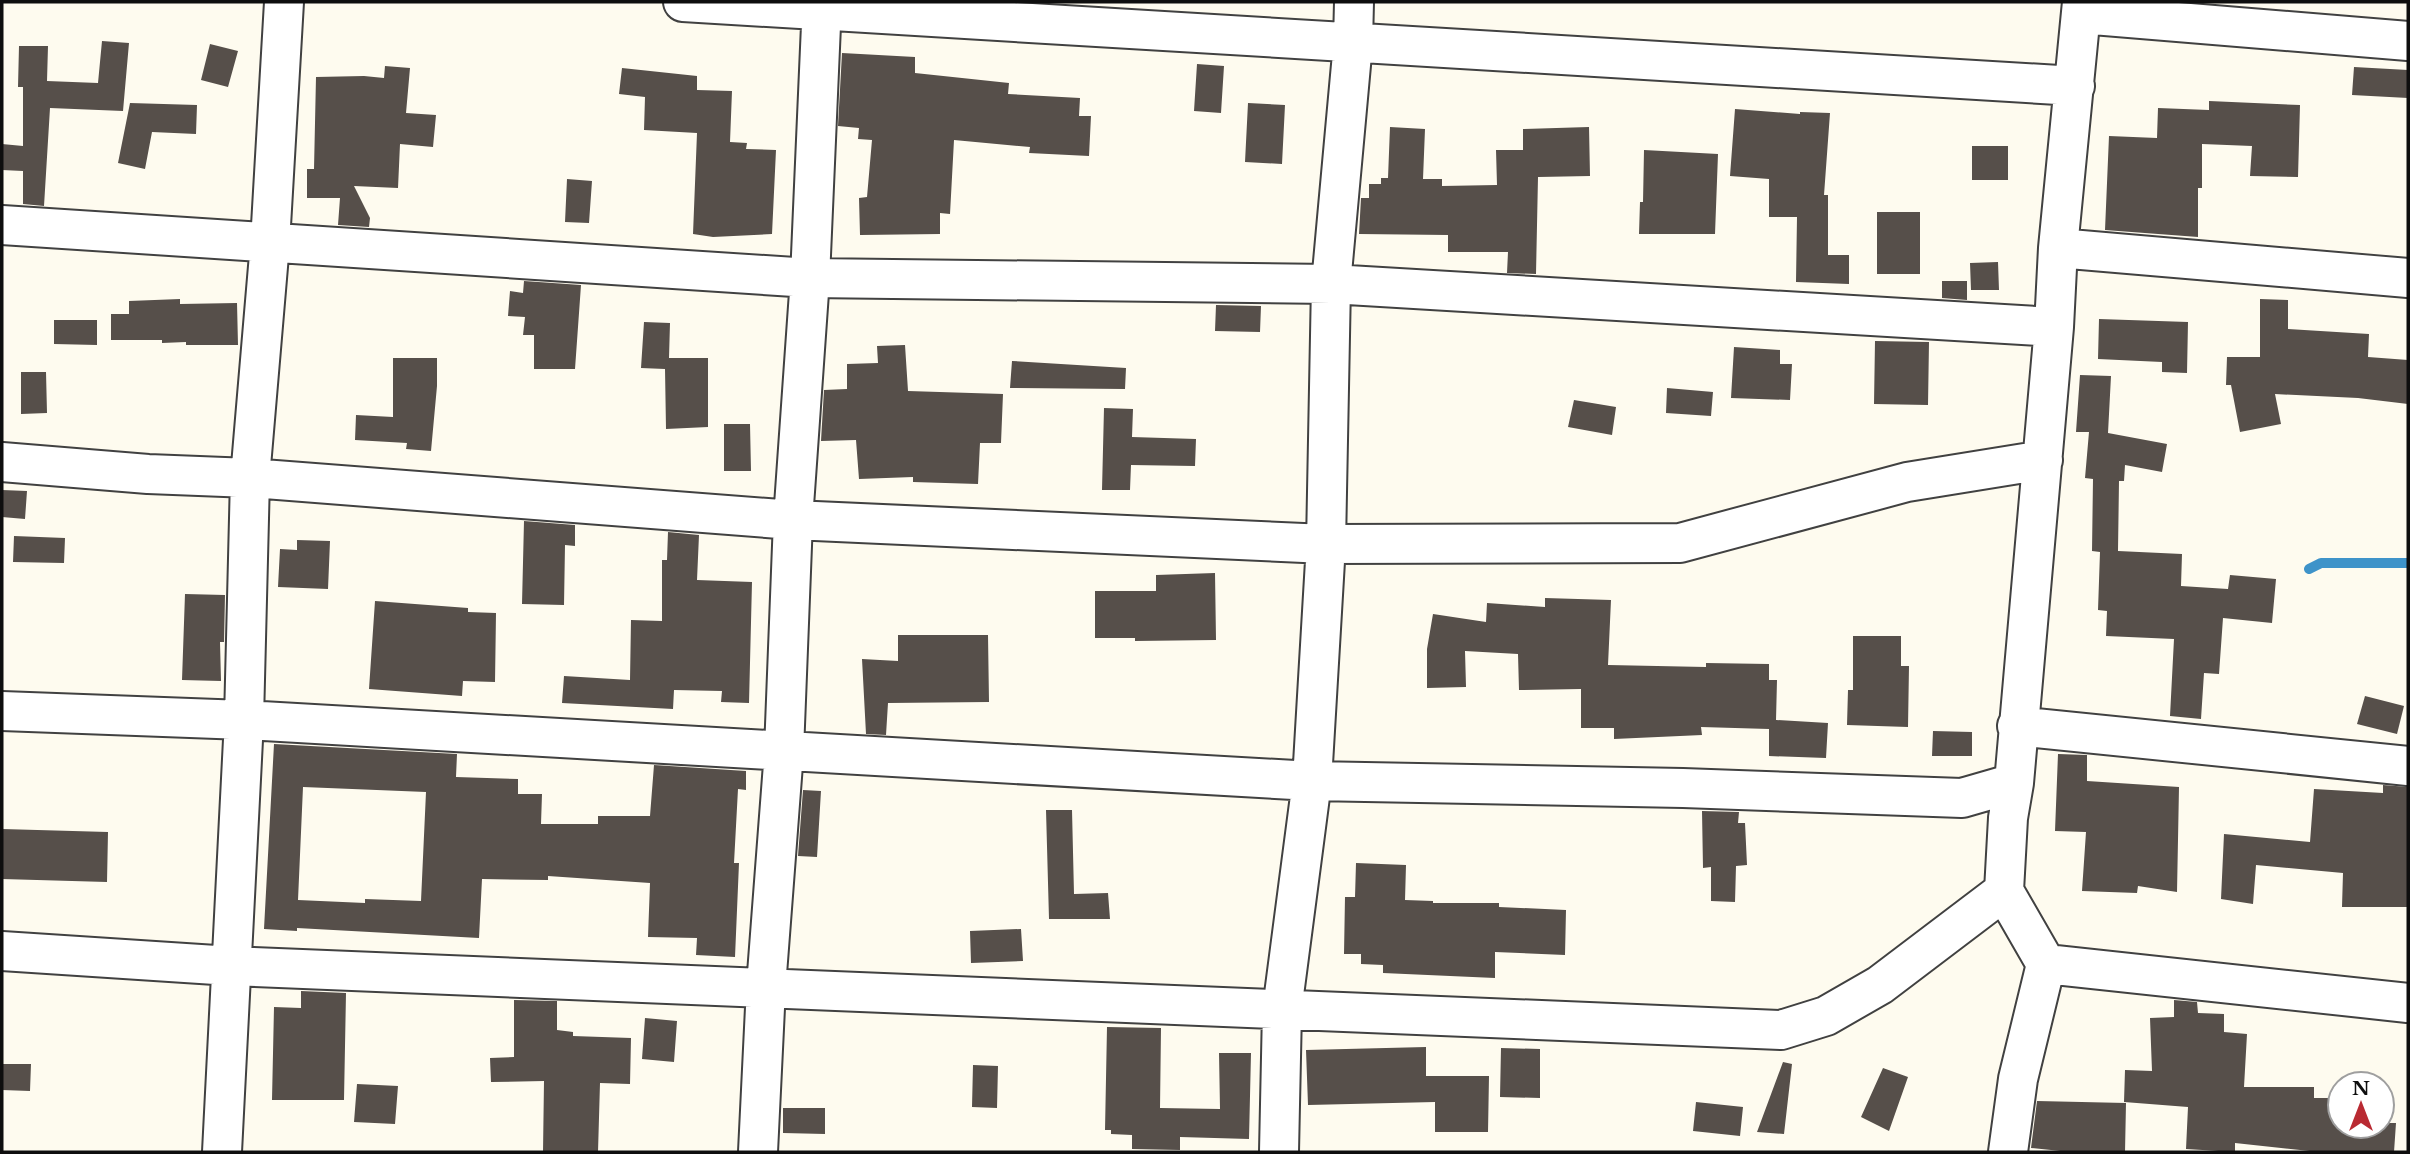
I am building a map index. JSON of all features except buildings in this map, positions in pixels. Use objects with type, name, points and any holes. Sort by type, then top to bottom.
[{"type":"street","points":[[222,1152],[244,720],[250,478],[270,243],[284,2]]},
{"type":"street","points":[[683,2],[821,6],[1353,43],[2075,86]]},
{"type":"street","points":[[1279,1152],[1282,1010],[1312,781],[1326,544],[1331,284],[1353,43],[1353,2]]},
{"type":"street","points":[[758,1152],[766,987],[784,751],[793,520],[810,278],[821,6]]},
{"type":"street","points":[[2008,1152],[2018,1080],[2046,964],[2004,891],[2008,818],[2014,783],[2082,8],[2408,41]]},
{"type":"street","points":[[2,225],[810,278],[1331,284],[2054,327]]},
{"type":"street","points":[[2059,248],[2408,278]]},
{"type":"street","points":[[2,463],[148,474],[250,478],[793,520],[1326,544],[1680,543],[1907,482],[2043,460]]},
{"type":"street","points":[[2,711],[244,720],[1312,781],[1683,788],[1962,798],[2014,783]]},
{"type":"street","points":[[2017,726],[2408,766]]},
{"type":"street","points":[[2,951],[230,966],[1781,1030],[1826,1016],[1880,985],[2004,891]]},
{"type":"street","points":[[2046,964],[2408,1003]]},
{"type":"waterway","points":[[2309,569],[2321,563],[2408,563]]}]
